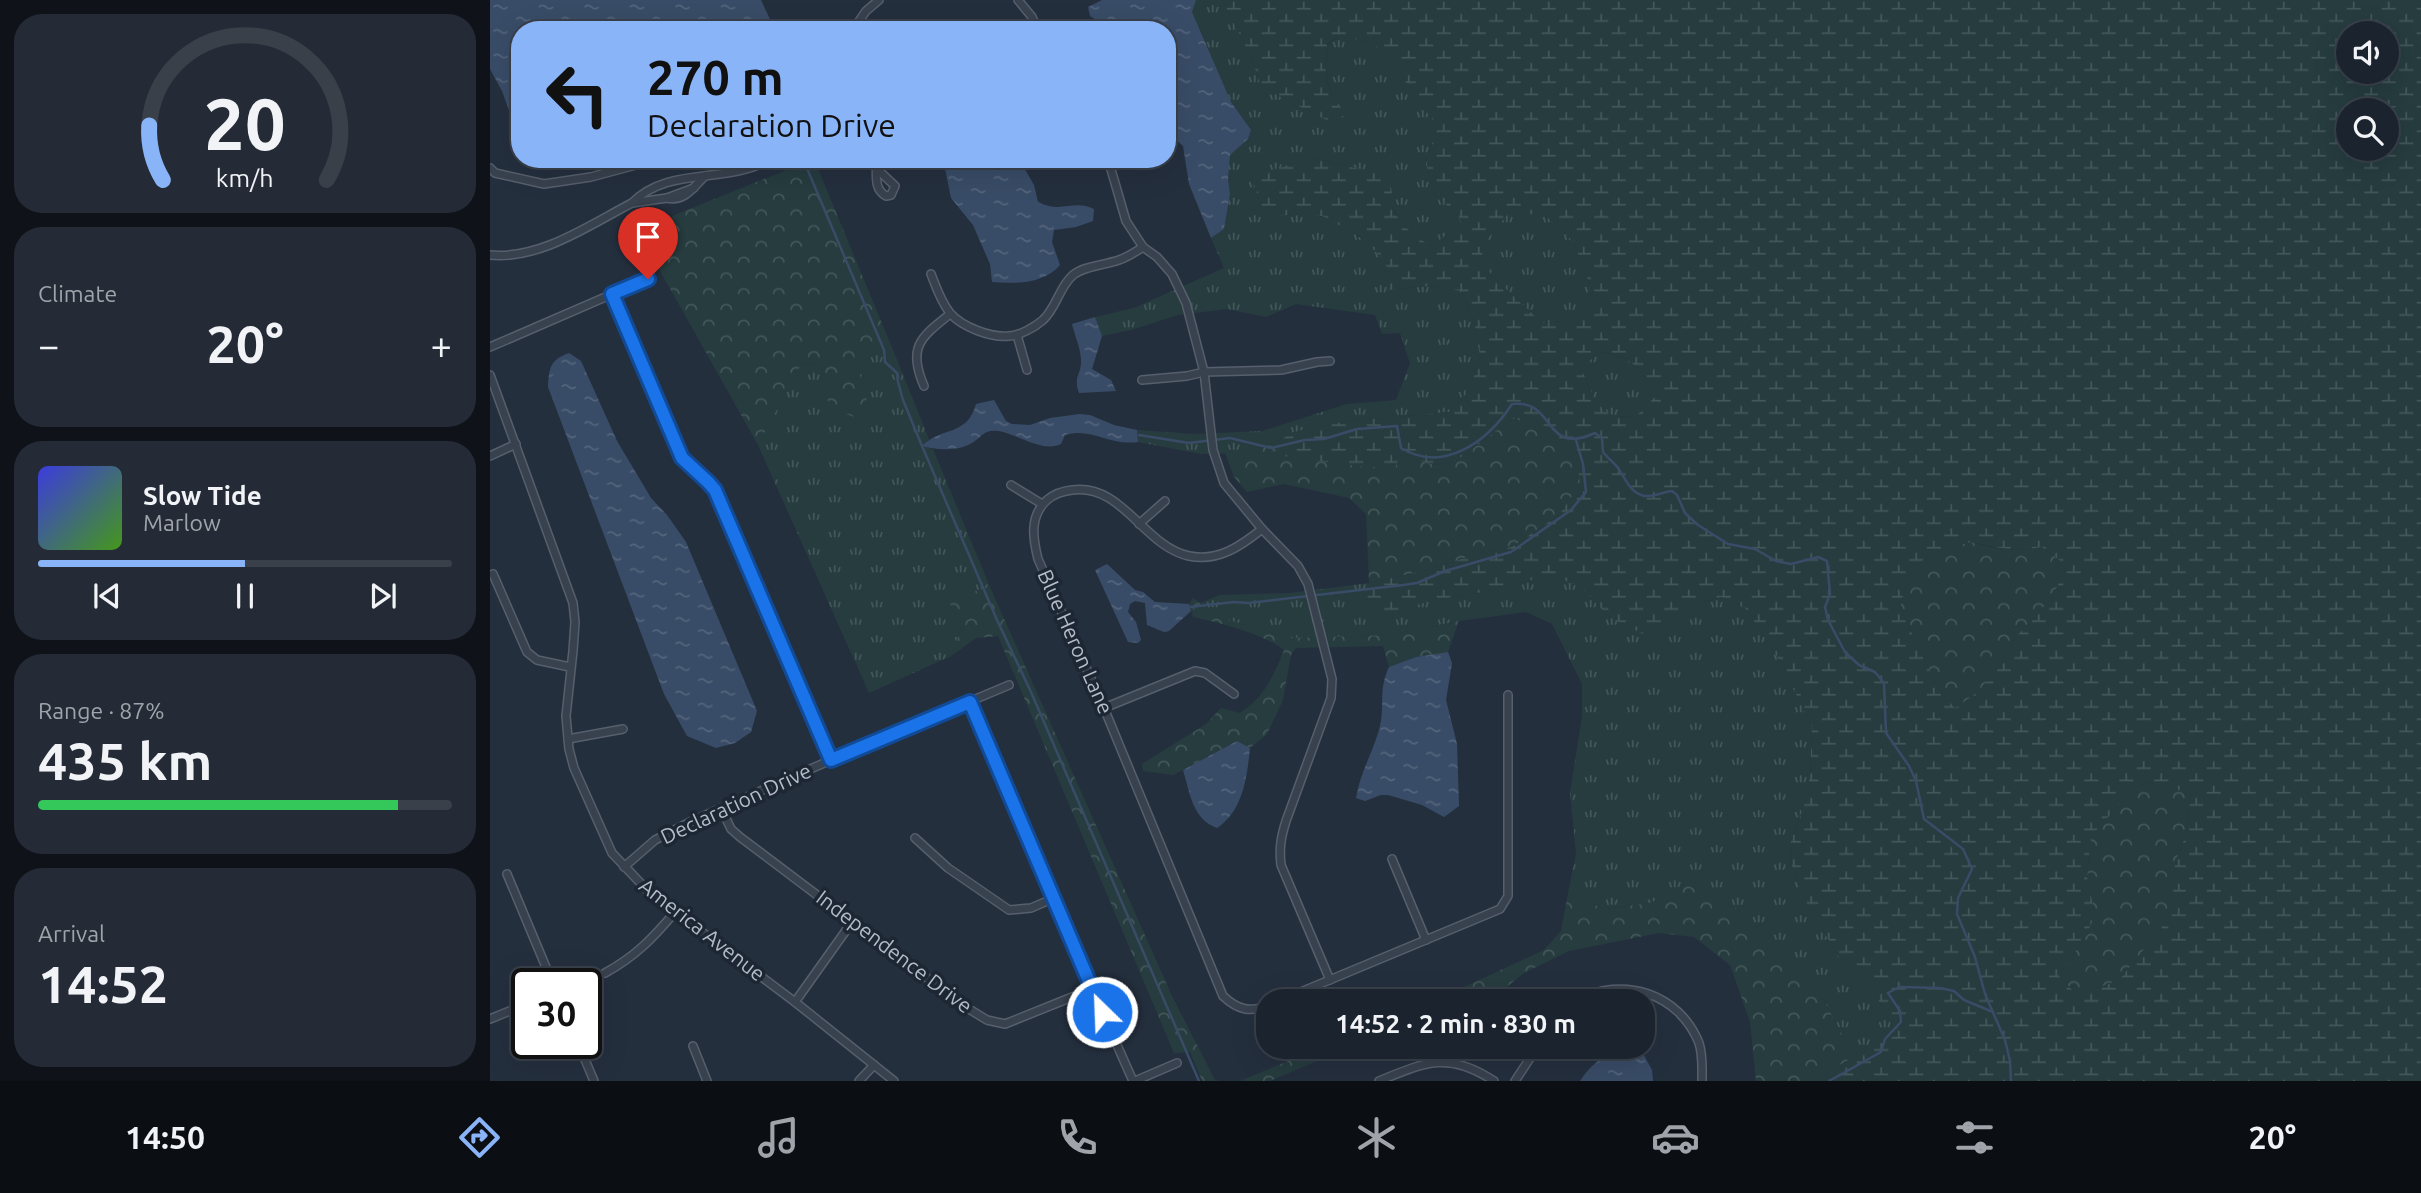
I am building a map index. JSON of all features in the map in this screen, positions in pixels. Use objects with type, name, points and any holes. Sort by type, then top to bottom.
[{"type":"street","points":[[859,21],[879,0]]},
{"type":"street","points":[[1018,0],[1034,21]]},
{"type":"street","points":[[490,168],[495,173],[544,184],[591,177],[624,168]]},
{"type":"street","points":[[632,203],[640,194],[674,180],[752,168]]},
{"type":"street","points":[[1111,168],[1126,221],[1143,247],[1157,257],[1180,286],[1204,372],[1213,450],[1224,483],[1262,529],[1298,566],[1308,584],[1332,679],[1331,698],[1279,841],[1279,852],[1281,865],[1330,980]]},
{"type":"street","points":[[490,254],[505,256],[528,252],[632,203],[667,198],[694,188],[706,175]]},
{"type":"street","points":[[930,274],[950,314],[967,326],[996,336],[1017,335],[1045,318],[1072,276],[1120,260],[1143,247]]},
{"type":"street","points":[[490,347],[648,279]]},
{"type":"street","points":[[612,294],[682,458],[715,490],[831,760]]},
{"type":"street","points":[[924,386],[918,373],[918,345],[926,333],[950,314]]},
{"type":"street","points":[[1017,335],[1027,370]]},
{"type":"street","points":[[1142,380],[1204,372],[1281,370],[1330,361]]},
{"type":"street","name":"America Avenue","points":[[490,374],[573,603],[575,622],[566,716],[568,738],[574,768],[606,842],[624,867],[649,892],[894,1081]]},
{"type":"street","points":[[490,456],[516,444]]},
{"type":"street","points":[[1011,485],[1042,504],[1053,495],[1069,490],[1086,489],[1103,494],[1170,548],[1189,556],[1210,557],[1226,552],[1262,529]]},
{"type":"street","points":[[1139,524],[1165,501]]},
{"type":"street","name":"Blue Heron Lane","points":[[1042,504],[1035,517],[1034,527],[1033,541],[1038,559],[1104,708],[1223,996],[1237,1007],[1256,1010]]},
{"type":"street","points":[[493,574],[527,652],[537,660],[570,667]]},
{"type":"street","points":[[1104,708],[1195,671],[1205,673],[1234,694]]},
{"type":"street","name":"Declaration Drive","points":[[624,867],[655,840],[721,808],[1009,685]]},
{"type":"street","points":[[1308,989],[1500,909],[1508,896],[1507,695]]},
{"type":"street","points":[[970,702],[1052,899],[1134,1081],[1177,1063]]},
{"type":"street","points":[[568,738],[623,729]]},
{"type":"street","name":"Independence Drive","points":[[721,808],[731,829],[964,1006],[987,1020],[1005,1024],[1092,989]]},
{"type":"street","points":[[915,838],[948,868],[1009,910],[1031,908],[1052,899]]},
{"type":"street","points":[[1392,859],[1426,940]]},
{"type":"street","points":[[507,874],[546,968]]},
{"type":"street","points":[[606,973],[643,949],[675,912]]},
{"type":"street","points":[[795,1002],[852,922]]},
{"type":"street","points":[[1655,996],[1679,1012],[1689,1025],[1700,1045],[1702,1081]]},
{"type":"street","points":[[490,1019],[511,1010]]},
{"type":"street","points":[[693,1046],[707,1081]]},
{"type":"street","points":[[585,1059],[594,1081]]},
{"type":"street","points":[[1515,1081],[1529,1059]]},
{"type":"street","points":[[1379,1081],[1427,1062],[1439,1061],[1471,1068],[1494,1081]]},
{"type":"street","points":[[859,1081],[874,1066]]},
{"type":"green space","points":[[1196,0],[1222,0],[1248,51],[1262,87],[1326,120],[1346,115],[1330,90],[1326,66],[1327,45],[1339,36],[1364,41],[1387,51],[1411,91],[1433,120],[1433,140],[1426,164],[1435,196],[1457,213],[1462,224],[1431,246],[1415,236],[1401,222],[1365,170],[1312,158],[1252,177],[1264,217],[1319,216],[1350,230],[1381,256],[1390,274],[1388,290],[1429,286],[1461,291],[1475,326],[1480,357],[1469,391],[1449,412],[1342,422],[1298,431],[1275,442],[1239,453],[1201,454],[1138,442],[1137,430],[1194,434],[1262,431],[1347,404],[1396,400],[1410,363],[1400,333],[1382,334],[1375,315],[1296,304],[1266,317],[1227,309],[1178,315],[1102,336],[1095,317],[1134,308],[1224,268],[1211,238],[1224,229],[1230,194],[1230,155],[1248,139],[1251,130],[1231,102],[1192,12]]},
{"type":"green space","points":[[1222,0],[2421,0],[2421,1081],[1818,1081],[1823,1075],[1854,1057],[1892,1025],[1870,985],[1841,960],[1808,906],[1792,866],[1791,841],[1802,811],[1810,776],[1812,726],[1775,653],[1746,609],[1721,597],[1700,603],[1667,625],[1645,635],[1609,617],[1582,588],[1552,575],[1378,615],[1367,602],[1369,583],[1512,547],[1559,515],[1580,484],[1576,448],[1555,438],[1542,423],[1527,415],[1511,420],[1456,461],[1435,465],[1400,455],[1394,471],[1275,455],[1275,442],[1298,431],[1342,422],[1449,412],[1469,391],[1480,357],[1475,326],[1461,291],[1429,286],[1388,290],[1390,272],[1380,256],[1360,236],[1322,216],[1289,215],[1264,218],[1252,176],[1312,158],[1364,170],[1371,161],[1390,184],[1391,203],[1398,218],[1413,234],[1431,246],[1462,224],[1457,213],[1435,196],[1426,164],[1433,140],[1433,120],[1411,91],[1387,51],[1364,41],[1339,36],[1327,44],[1326,75],[1330,90],[1347,115],[1326,120],[1262,87],[1248,51]],"holes":[[[1544,214],[1573,241],[1590,285],[1591,310],[1566,321],[1542,323],[1490,274],[1480,248],[1507,215]],[[1600,352],[1620,357],[1634,365],[1656,396],[1636,416],[1614,417],[1596,403],[1581,368]],[[1971,542],[2006,549],[2042,547],[2066,565],[2053,597],[2014,639],[2003,663],[1978,692],[1955,708],[1940,692],[1900,608],[1910,578],[1922,561],[1941,550]],[[2147,782],[2191,793],[2185,837],[2175,864],[2173,893],[2161,929],[2119,980],[2075,993],[2059,976],[2087,934],[2095,915],[2087,877],[2091,836],[2130,793]]]},
{"type":"green space","points":[[818,168],[893,350],[854,353],[873,423],[830,409],[818,365],[802,363],[758,445],[637,230],[789,169]]},
{"type":"green space","points":[[1507,214],[1544,214],[1573,241],[1590,285],[1591,310],[1566,321],[1542,323],[1490,274],[1480,248]]},
{"type":"green space","points":[[893,350],[929,439],[923,446],[933,449],[990,587],[948,599],[961,629],[951,656],[869,693],[758,445],[801,363],[818,365],[853,352]]},
{"type":"green space","points":[[1599,352],[1620,357],[1634,365],[1657,396],[1636,416],[1614,417],[1596,403],[1581,368]]},
{"type":"green space","points":[[1527,415],[1542,423],[1555,438],[1576,448],[1581,484],[1559,515],[1512,547],[1369,583],[1366,514],[1349,498],[1284,484],[1247,492],[1234,477],[1225,453],[1239,453],[1275,442],[1275,454],[1400,455],[1435,465],[1456,461],[1511,420]]},
{"type":"green space","points":[[1971,542],[2006,549],[2042,547],[2066,565],[2053,597],[2014,639],[2003,663],[1978,692],[1955,709],[1940,692],[1900,608],[1910,578],[1922,561],[1941,550]]},
{"type":"green space","points":[[1552,575],[1582,588],[1609,617],[1667,625],[1700,603],[1721,597],[1746,609],[1775,653],[1812,726],[1810,776],[1802,811],[1791,841],[1792,866],[1808,906],[1841,960],[1870,985],[1892,1025],[1854,1057],[1812,978],[1736,908],[1685,884],[1651,903],[1604,909],[1568,893],[1576,854],[1570,793],[1582,716],[1582,684],[1552,624],[1526,612],[1459,621],[1389,635],[1291,638],[1203,613],[1200,603],[1220,595],[1290,593],[1369,583],[1367,602],[1439,599],[1474,594]]},
{"type":"green space","points":[[990,587],[1172,996],[1215,1080],[1220,1081],[1202,1081],[1190,1052],[1174,1053],[998,636],[976,638],[951,656],[961,629],[948,599]]},
{"type":"green space","points":[[1193,598],[1200,603],[1203,613],[1291,638],[1389,635],[1459,621],[1448,652],[1416,657],[1389,667],[1383,646],[1296,648],[1291,655],[1283,700],[1267,734],[1250,748],[1237,741],[1173,775],[1143,771],[1142,764],[1206,724],[1221,708],[1240,713],[1248,707],[1267,685],[1284,650],[1253,634],[1193,617],[1189,604]]},
{"type":"green space","points":[[2147,782],[2191,792],[2185,837],[2175,864],[2173,893],[2161,929],[2119,980],[2075,993],[2059,976],[2087,934],[2095,915],[2087,877],[2091,835],[2130,793]]},
{"type":"green space","points":[[1685,884],[1736,908],[1812,978],[1854,1057],[1823,1075],[1818,1081],[1756,1081],[1750,1022],[1730,965],[1694,937],[1659,933],[1569,951],[1524,973],[1504,989],[1460,989],[1544,950],[1561,931],[1568,893],[1604,909],[1651,903]]},
{"type":"green space","points":[[1293,1059],[1322,1059],[1270,1081],[1240,1081]]},
{"type":"water","points":[[490,0],[761,0],[771,21],[511,21],[511,116],[490,69]]},
{"type":"water","points":[[1102,0],[1196,0],[1192,12],[1231,102],[1251,130],[1248,139],[1230,155],[1230,194],[1224,229],[1211,238],[1189,184],[1183,146],[1176,139],[1176,21],[1098,21],[1090,16],[1088,7]]},
{"type":"water","points":[[945,168],[1024,168],[1034,185],[1038,202],[1054,207],[1087,206],[1094,209],[1093,221],[1054,230],[1052,242],[1060,265],[1046,276],[1019,283],[992,282],[990,264],[973,225],[951,198]]},
{"type":"water","points":[[1095,317],[1102,336],[1092,369],[1111,380],[1116,391],[1079,393],[1077,379],[1081,359],[1072,324]]},
{"type":"water","points":[[569,353],[581,361],[617,441],[651,498],[686,542],[757,711],[751,732],[735,743],[716,748],[687,736],[664,694],[548,387],[554,362]]},
{"type":"water","points":[[994,400],[1006,421],[1012,424],[1030,425],[1050,418],[1090,415],[1114,425],[1137,430],[1138,442],[1127,443],[1075,433],[1065,435],[1061,444],[1047,446],[993,431],[959,448],[922,446],[967,422],[976,404]]},
{"type":"water","points":[[1107,564],[1135,590],[1143,592],[1155,602],[1189,604],[1191,611],[1169,631],[1164,632],[1147,625],[1145,603],[1135,601],[1130,604],[1128,612],[1136,622],[1141,640],[1138,643],[1128,642],[1095,570]]},
{"type":"water","points":[[1448,652],[1452,663],[1446,700],[1457,744],[1459,806],[1444,817],[1422,805],[1388,795],[1365,801],[1356,798],[1379,731],[1383,688],[1389,667],[1416,657]]},
{"type":"water","points":[[1237,741],[1250,748],[1245,782],[1233,812],[1217,828],[1209,824],[1197,811],[1183,770]]},
{"type":"water","points":[[1646,1059],[1652,1070],[1653,1081],[1580,1081],[1598,1061]]},
{"type":"waterway","points":[[807,168],[884,350],[885,362],[897,373],[903,400],[922,446],[1199,1081]]},
{"type":"waterway","points":[[1139,435],[1189,443],[1230,438],[1271,448],[1305,440],[1324,439],[1357,429],[1397,426],[1401,448],[1417,455],[1433,457],[1464,450],[1491,430],[1512,404],[1526,405],[1536,410],[1557,433],[1566,438],[1595,433],[1602,438],[1603,452],[1635,491],[1644,496],[1672,491],[1677,495],[1685,513],[1698,525],[1728,544],[1755,549],[1776,561],[1791,564],[1818,557],[1827,561],[1830,594],[1825,607],[1828,620],[1845,652],[1859,665],[1875,672],[1884,683],[1886,733],[1916,781],[1924,819],[1963,849],[1972,869],[1958,898],[1957,914],[1975,957],[1985,994],[2005,1040],[2011,1081]]},
{"type":"waterway","points":[[1190,607],[1248,603],[1417,583],[1445,571],[1511,552],[1571,510],[1586,492],[1583,464],[1576,440]]},
{"type":"waterway","points":[[1829,1081],[1881,1052],[1885,1039],[1901,1022],[1900,1011],[1888,993],[1899,987],[1954,991],[1964,1000],[1993,1012]]},
{"type":"route","points":[[648,279],[612,294],[682,458],[715,490],[831,760],[970,702],[1102,1012]]}]
